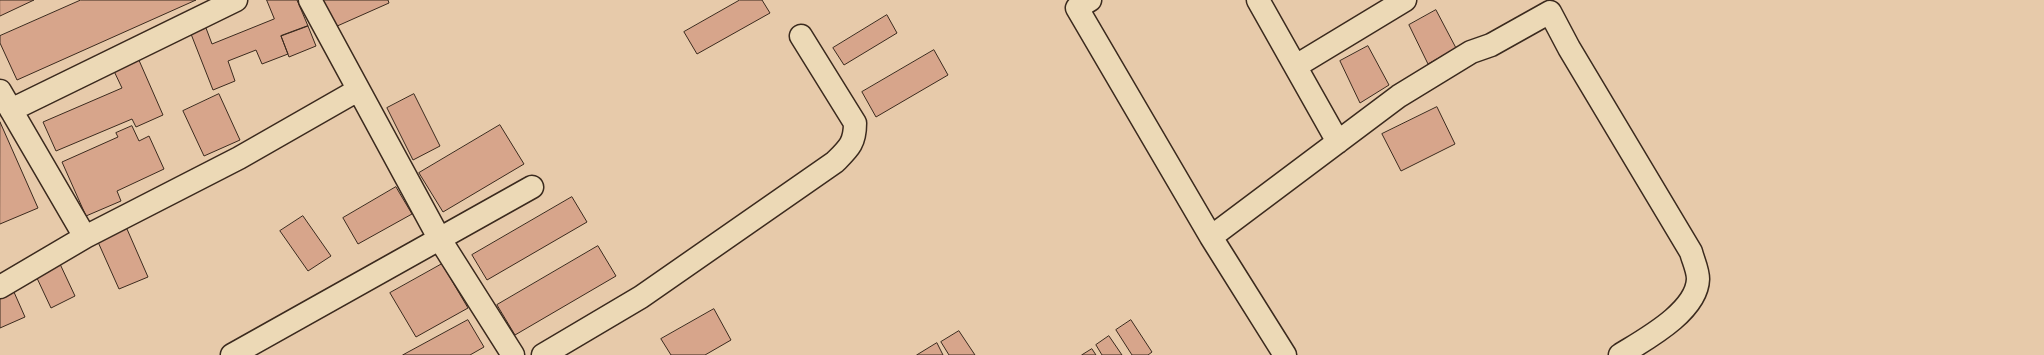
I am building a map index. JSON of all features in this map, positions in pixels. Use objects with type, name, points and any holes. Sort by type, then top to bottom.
[{"type":"street","points":[[11,110],[236,0]]},
{"type":"street","points":[[310,0],[439,238],[513,355]]},
{"type":"street","points":[[1090,0],[1077,8],[1211,237],[1285,355]]},
{"type":"street","points":[[1258,0],[1338,142]]},
{"type":"street","points":[[1296,66],[1405,0]]},
{"type":"street","points":[[1211,237],[1399,96],[1471,52],[1491,45],[1550,12],[1691,252],[1698,279],[1691,300],[1670,323],[1620,355]]},
{"type":"street","points":[[543,355],[642,297],[835,162],[846,152],[855,138],[855,123],[801,36]]},
{"type":"street","points":[[0,287],[85,237],[239,158],[358,90]]},
{"type":"street","points":[[0,91],[85,237]]},
{"type":"street","points":[[232,355],[532,187]]},
{"type":"building","points":[[0,0],[34,0],[0,16]]},
{"type":"building","points":[[81,0],[196,0],[17,80],[0,43],[0,36]]},
{"type":"building","points":[[267,0],[297,0],[308,26],[281,36],[288,54],[262,64],[256,50],[228,61],[235,81],[213,90],[191,34],[206,28],[212,44],[274,19]]},
{"type":"building","points":[[323,0],[388,0],[389,3],[335,27]]},
{"type":"building","points":[[740,0],[762,0],[770,13],[697,54],[684,32]]},
{"type":"building","points":[[1436,10],[1456,48],[1428,64],[1409,25]]},
{"type":"building","points":[[887,15],[897,33],[844,65],[833,48]]},
{"type":"building","points":[[308,26],[316,46],[289,57],[281,36]]},
{"type":"building","points":[[1368,46],[1389,85],[1360,103],[1340,61]]},
{"type":"building","points":[[934,50],[948,75],[876,117],[862,92]]},
{"type":"building","points":[[138,58],[163,115],[136,127],[132,119],[56,151],[43,122],[122,88],[113,69]]},
{"type":"building","points":[[219,94],[240,140],[204,156],[183,111]]},
{"type":"building","points":[[414,94],[440,146],[413,160],[387,108]]},
{"type":"building","points":[[1437,107],[1455,144],[1401,171],[1382,134]]},
{"type":"building","points":[[0,122],[38,208],[0,224]]},
{"type":"building","points":[[500,125],[524,164],[443,212],[419,173]]},
{"type":"building","points":[[132,126],[139,141],[149,136],[164,169],[117,191],[121,201],[86,216],[62,162],[118,137],[116,133]]},
{"type":"building","points":[[396,187],[412,214],[358,244],[343,218]]},
{"type":"building","points":[[572,197],[587,222],[487,280],[472,255]]},
{"type":"building","points":[[303,216],[331,256],[308,271],[280,231]]},
{"type":"building","points":[[127,229],[148,277],[119,289],[98,242]]},
{"type":"building","points":[[598,246],[616,276],[515,335],[497,305]]},
{"type":"building","points":[[60,264],[75,296],[51,308],[36,276]]},
{"type":"building","points":[[442,264],[468,308],[416,337],[390,293]]},
{"type":"building","points":[[10,283],[25,317],[0,328],[0,288]]},
{"type":"building","points":[[714,309],[731,340],[705,355],[671,355],[661,339]]},
{"type":"building","points":[[468,320],[484,347],[470,355],[403,355]]},
{"type":"building","points":[[1131,320],[1152,352],[1148,355],[1132,355],[1116,330]]},
{"type":"building","points":[[959,331],[975,355],[949,355],[941,342]]},
{"type":"building","points":[[1109,336],[1122,355],[1102,355],[1096,345]]},
{"type":"building","points":[[937,343],[943,355],[917,355]]},
{"type":"building","points":[[1092,349],[1096,355],[1082,355]]}]
